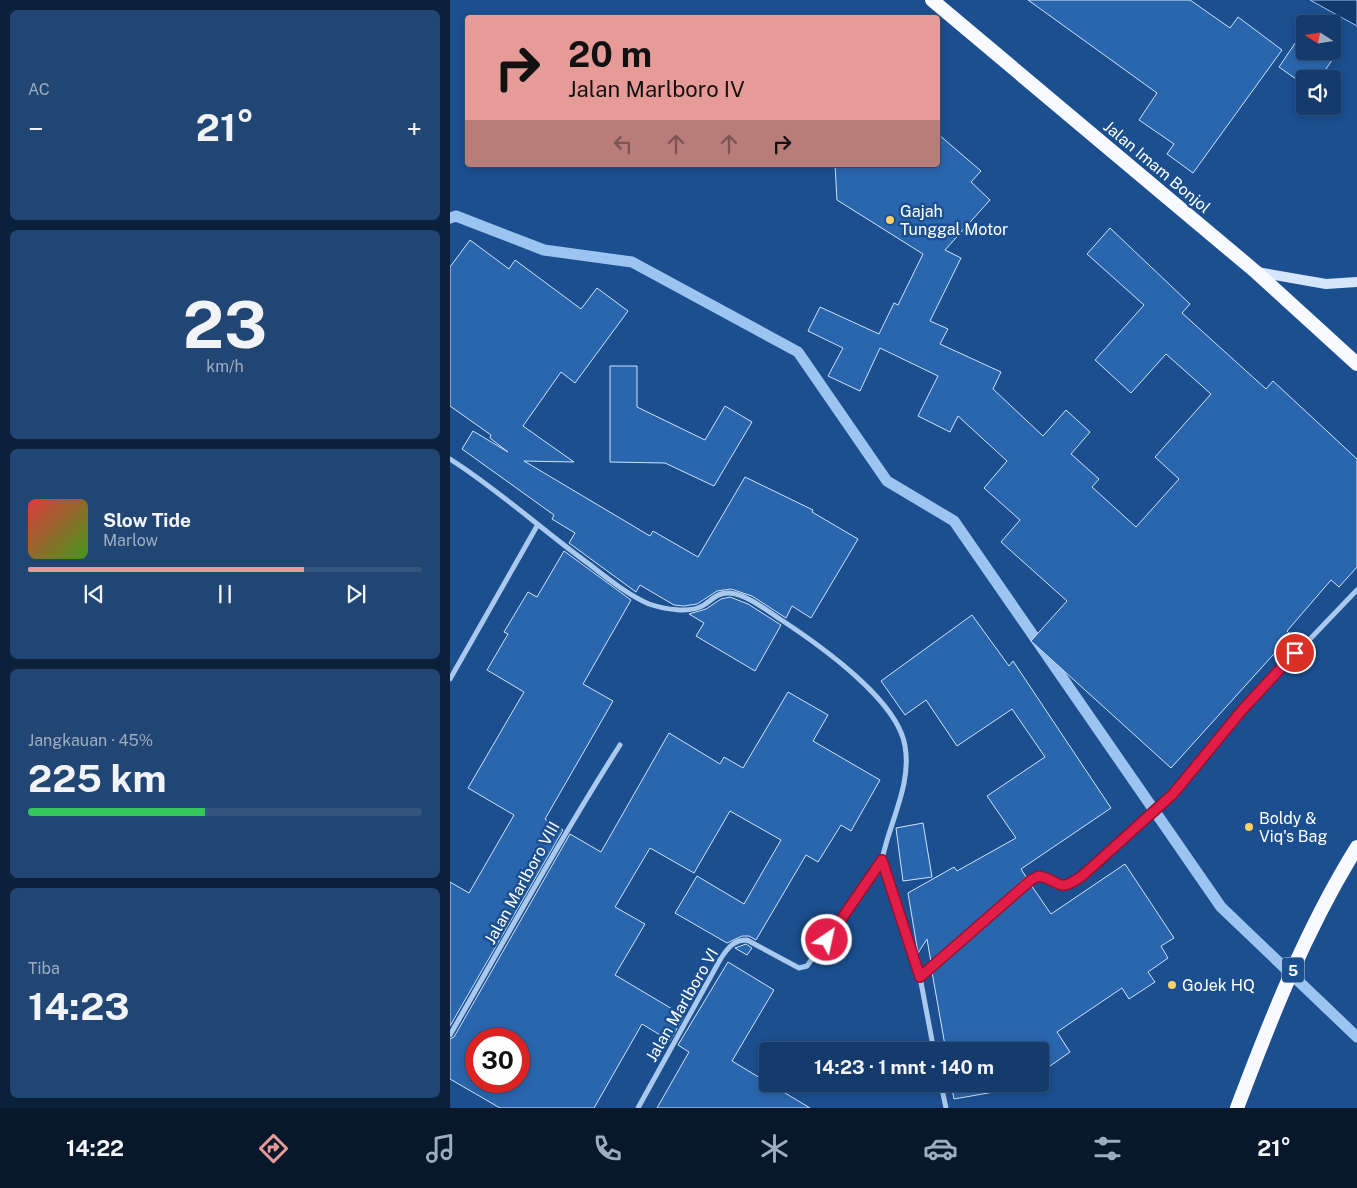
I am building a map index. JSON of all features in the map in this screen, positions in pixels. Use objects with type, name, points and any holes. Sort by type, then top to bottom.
[{"type":"highway","name":"Jalan Imam Bonjol","points":[[932,0],[1256,272],[1357,364]]},
{"type":"highway","name":"5","points":[[1237,1108],[1268,1024],[1318,916],[1357,847]]},
{"type":"main road","points":[[1256,272],[1326,284],[1357,282]]},
{"type":"street","points":[[450,459],[510,502],[538,526],[606,577],[647,603],[673,611],[702,606],[713,596],[721,593],[742,596],[823,647],[849,669],[890,714],[903,736],[906,747],[903,789],[885,840],[882,860],[920,977],[932,1042]]},
{"type":"street","points":[[450,679],[538,526]]},
{"type":"street","points":[[920,977],[1031,880],[1039,876],[1061,886],[1068,886],[1162,805],[1243,709],[1357,590]]},
{"type":"street","name":"Jalan Marlboro VIII","points":[[450,1035],[544,873],[565,831],[620,745]]},
{"type":"street","name":"Jalan Marlboro VI","points":[[638,1108],[721,958],[730,946],[738,940],[747,940],[799,968],[807,966],[882,860]]},
{"type":"street","points":[[943,1092],[946,1108]]},
{"type":"water","points":[[1310,0],[1357,0],[1357,26],[1341,17],[1341,15],[1337,15]]},
{"type":"building","points":[[1028,0],[1190,0],[1230,28],[1238,17],[1282,50],[1193,173],[1167,154],[1174,144],[1139,120],[1157,93]]},
{"type":"building","points":[[1296,42],[1296,60],[1332,60],[1325,70],[1296,70],[1296,79],[1279,67]]},
{"type":"building","points":[[940,136],[981,171],[971,182],[990,200],[945,250],[961,258],[930,321],[948,329],[940,344],[1001,372],[993,389],[1043,436],[1066,410],[1090,432],[1071,454],[1099,479],[1092,487],[1136,527],[1179,479],[1155,457],[1211,394],[1166,354],[1131,393],[1095,360],[1144,305],[1087,254],[1110,228],[1190,304],[1182,313],[1266,389],[1273,381],[1357,459],[1357,567],[1339,587],[1331,580],[1287,631],[1291,635],[1171,768],[1031,641],[1067,601],[1001,542],[1020,520],[984,488],[1007,461],[958,416],[950,432],[918,416],[938,376],[880,348],[860,391],[828,376],[843,348],[808,331],[820,307],[879,334],[894,303],[898,305],[923,254],[837,200],[835,167],[940,167]]},
{"type":"building","points":[[470,240],[509,269],[515,260],[581,309],[597,288],[628,311],[575,383],[561,372],[523,426],[574,462],[524,461],[650,536],[653,531],[698,557],[745,477],[813,510],[812,512],[858,539],[811,618],[792,606],[786,618],[752,596],[731,589],[717,591],[697,604],[684,606],[674,605],[640,585],[636,592],[569,543],[575,533],[552,519],[554,515],[462,449],[473,431],[508,452],[490,438],[491,435],[450,406],[450,267]]},
{"type":"building","points":[[610,366],[637,366],[637,407],[705,440],[725,406],[752,422],[714,486],[665,463],[610,462]]},
{"type":"building","points":[[564,551],[631,600],[583,684],[613,701],[545,819],[563,830],[450,1026],[450,882],[469,893],[514,815],[468,788],[524,692],[487,670],[508,634],[504,632],[528,592],[537,597]]},
{"type":"building","points":[[730,597],[748,604],[781,625],[755,671],[696,636],[704,623],[689,614],[706,609],[721,599]]},
{"type":"building","points":[[972,615],[1009,666],[1013,661],[1111,808],[1021,869],[1026,877],[931,962],[927,939],[918,953],[908,893],[954,867],[957,871],[1016,838],[987,796],[1045,757],[1012,709],[957,746],[926,700],[905,715],[881,681]]},
{"type":"building","points":[[788,692],[828,715],[813,741],[880,780],[851,831],[841,825],[818,862],[806,855],[756,940],[749,936],[742,936],[727,943],[675,913],[697,876],[744,904],[781,840],[730,811],[694,873],[650,848],[615,907],[645,924],[615,975],[684,1016],[670,1041],[642,1024],[594,1108],[500,1108],[474,1093],[530,1093],[530,1028],[465,1028],[465,1088],[450,1079],[450,1039],[454,1037],[570,834],[601,852],[669,733],[720,764],[724,757],[743,768]]},
{"type":"building","points":[[923,823],[932,877],[903,881],[896,828]]},
{"type":"building","points":[[1125,864],[1174,938],[1161,946],[1168,958],[1148,972],[1155,982],[1129,999],[1122,988],[1057,1032],[1070,1052],[1049,1067],[1049,1042],[944,1042],[932,972],[1031,885],[1051,914]]},
{"type":"building","points":[[746,944],[752,948],[747,955],[735,948]]},
{"type":"building","points":[[728,962],[774,990],[732,1061],[759,1077],[759,1092],[783,1092],[810,1108],[657,1108],[689,1052],[678,1045]]},
{"type":"building","points":[[953,1092],[994,1092],[954,1099]]},
{"type":"waterway","points":[[450,218],[456,216],[544,250],[632,262],[798,352],[887,481],[954,521],[1221,907],[1357,1037]]},
{"type":"place","name":"Gajah Tunggal Motor","points":[[890,220]]},
{"type":"place","name":"Boldy & Viq's Bag","points":[[1249,827]]},
{"type":"place","name":"GoJek HQ","points":[[1172,985]]},
{"type":"route","points":[[827,940],[882,860],[920,977],[1031,880],[1039,876],[1061,886],[1068,886],[1082,876],[1173,794],[1243,709],[1295,653]]}]
